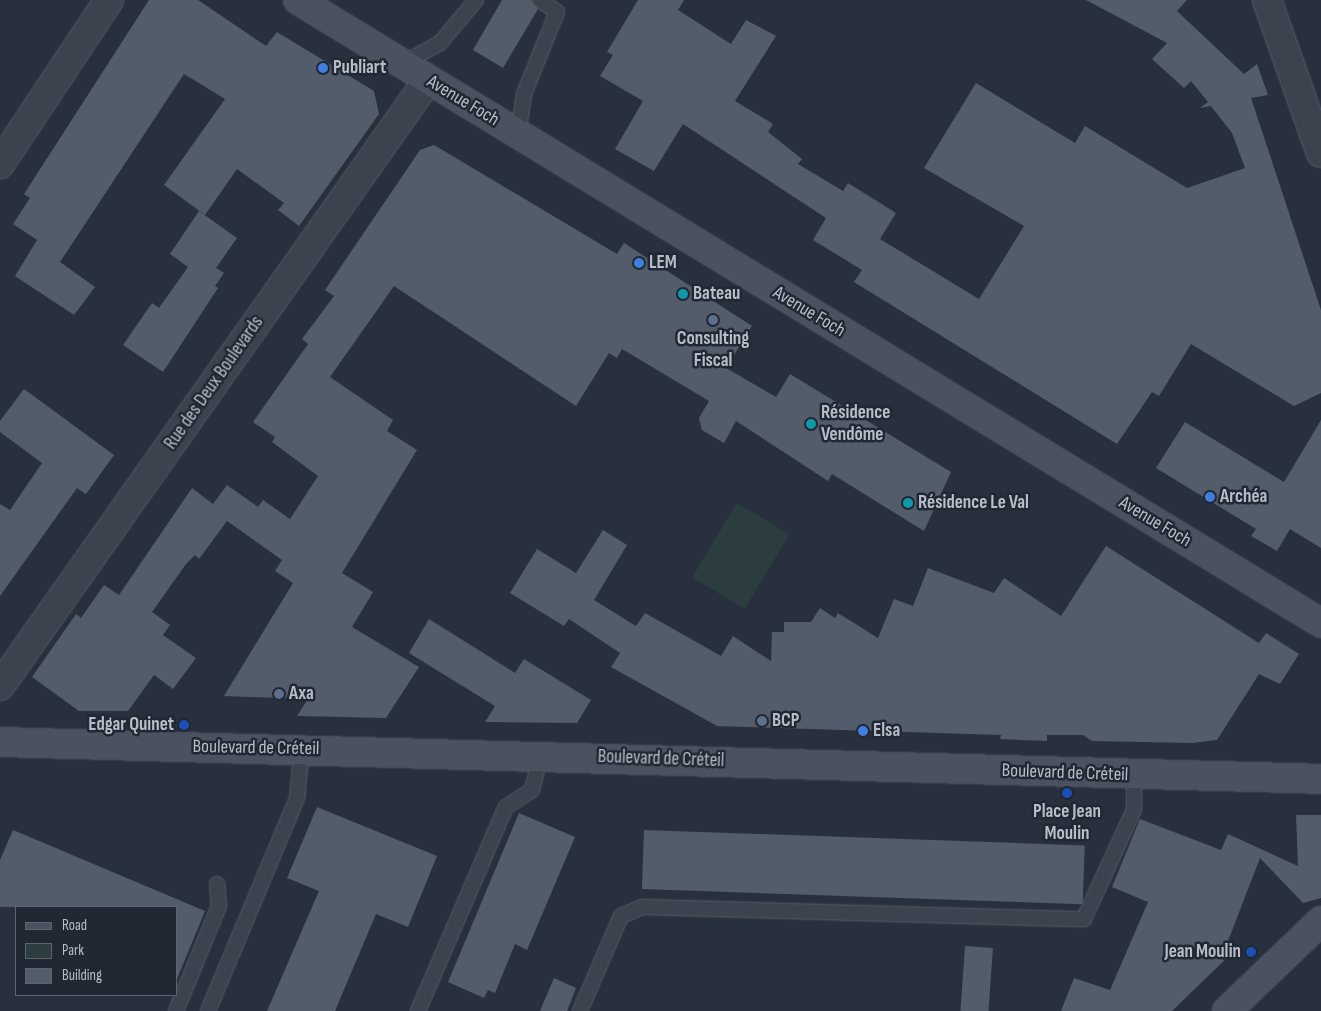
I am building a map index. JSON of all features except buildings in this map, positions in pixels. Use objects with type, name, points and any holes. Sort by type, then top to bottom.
[{"type":"main road","name":"Avenue Foch","points":[[298,0],[1321,623]]},
{"type":"main road","name":"Boulevard de Créteil","points":[[0,742],[541,755],[1321,780]]},
{"type":"main road","points":[[1227,1011],[1321,922]]},
{"type":"street","points":[[0,164],[109,0]]},
{"type":"street","points":[[1267,0],[1321,153]]},
{"type":"street","name":"Rue des Deux Boulevards","points":[[0,686],[428,80]]},
{"type":"lane","points":[[402,64],[440,43],[476,0]]},
{"type":"lane","points":[[518,135],[524,94],[558,12],[540,0]]},
{"type":"lane","points":[[208,1011],[297,798],[302,749]]},
{"type":"lane","points":[[418,1011],[506,807],[532,790],[541,755]]},
{"type":"lane","points":[[580,1011],[621,916],[642,908],[1084,919],[1134,810],[1134,775]]},
{"type":"lane","points":[[176,1011],[219,906],[217,884]]},
{"type":"green space","points":[[737,503],[789,534],[744,609],[692,578]]},
{"type":"place","name":"Publiart","points":[[323,68]]},
{"type":"place","name":"LEM","points":[[639,263]]},
{"type":"place","name":"Bateau","points":[[683,294]]},
{"type":"place","name":"Consulting Fiscal","points":[[713,320]]},
{"type":"place","name":"Résidence Vendôme","points":[[811,424]]},
{"type":"place","name":"Archéa","points":[[1210,497]]},
{"type":"place","name":"Résidence Le Val","points":[[908,503]]},
{"type":"place","name":"Axa","points":[[279,694]]},
{"type":"place","name":"BCP","points":[[762,721]]},
{"type":"place","name":"Edgar Quinet","points":[[184,725]]},
{"type":"place","name":"Elsa","points":[[863,731]]},
{"type":"place","name":"Place Jean Moulin","points":[[1067,793]]},
{"type":"place","name":"Jean Moulin","points":[[1251,952]]}]
